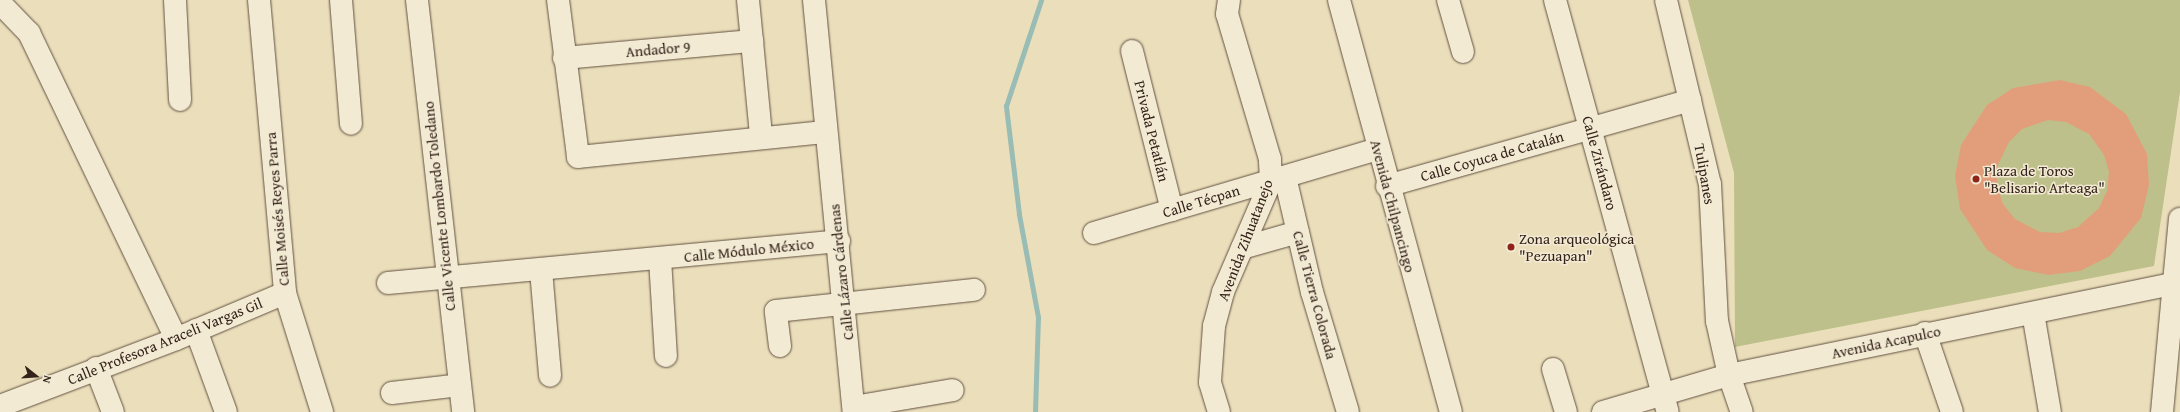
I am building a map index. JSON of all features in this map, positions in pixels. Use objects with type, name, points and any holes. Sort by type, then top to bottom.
[{"type":"street","points":[[175,0],[180,100]]},
{"type":"street","name":"Calle Moisés Reyes Parra","points":[[259,0],[284,293],[322,412]]},
{"type":"street","points":[[341,0],[350,124]]},
{"type":"street","name":"Calle Vicente Lombardo Toledano","points":[[416,0],[446,278],[463,412]]},
{"type":"street","points":[[558,0],[564,58],[578,157],[761,136],[826,132]]},
{"type":"street","points":[[748,0],[761,136]]},
{"type":"street","name":"Calle Lázaro Cárdenas","points":[[814,0],[854,409]]},
{"type":"street","name":"Avenida Zihuatanejo","points":[[1219,412],[1210,382],[1214,326],[1223,292],[1242,248],[1278,179],[1270,159],[1227,14],[1229,0]]},
{"type":"street","name":"Avenida Chilpancingo","points":[[1339,0],[1387,186],[1451,412]]},
{"type":"street","points":[[1448,0],[1463,52]]},
{"type":"street","name":"Calle Zirándaro","points":[[1555,0],[1665,404]]},
{"type":"street","name":"Tulipanes","points":[[1666,0],[1710,184],[1717,321],[1728,375],[1742,412]]},
{"type":"street","points":[[0,3],[29,32],[176,339]]},
{"type":"street","name":"Andador 9","points":[[564,58],[752,41]]},
{"type":"street","name":"Privada Petatlán","points":[[1132,51],[1172,210]]},
{"type":"street","name":"Calle Coyuca de Catalán","points":[[1387,186],[1690,100]]},
{"type":"street","name":"Calle Técpan","points":[[1094,233],[1377,149]]},
{"type":"street","name":"Calle Tierra Colorada","points":[[1278,179],[1298,232],[1348,412]]},
{"type":"street","points":[[2162,412],[2174,331],[2171,284],[2180,219]]},
{"type":"street","points":[[1242,248],[1298,232]]},
{"type":"street","name":"Calle Módulo México","points":[[388,283],[660,259],[838,241]]},
{"type":"street","points":[[660,259],[666,356]]},
{"type":"street","points":[[541,270],[550,376]]},
{"type":"street","name":"Avenida Acapulco","points":[[1604,412],[1665,404],[1728,375],[1925,333],[2033,313],[2171,284]]},
{"type":"street","points":[[780,346],[776,311],[844,301],[974,290]]},
{"type":"street","name":"Calle Profesora Araceli Vargas Gil","points":[[2,408],[96,368],[176,339],[284,293]]},
{"type":"street","points":[[2033,313],[2050,412]]},
{"type":"street","points":[[196,330],[226,412]]},
{"type":"street","points":[[1925,333],[1952,412]]},
{"type":"street","points":[[96,368],[113,412]]},
{"type":"street","points":[[1552,369],[1566,412]]},
{"type":"street","points":[[392,392],[460,385]]},
{"type":"street","points":[[854,409],[954,390]]},
{"type":"green space","points":[[1688,0],[2180,0],[2180,92],[2154,266],[1735,347],[1734,173]]},
{"type":"building","name":"Plaza de Toros \"Belisario Arteaga\"","points":[[2060,80],[2090,87],[2126,114],[2147,154],[2149,185],[2141,218],[2110,256],[2080,271],[2048,275],[2015,268],[1987,250],[1960,209],[1955,176],[1961,145],[1987,105],[2013,88]],"holes":[[[2048,120],[2066,122],[2089,134],[2104,155],[2109,172],[2107,191],[2099,208],[2078,227],[2059,233],[2040,232],[2015,219],[2003,204],[1997,185],[1997,167],[2009,142],[2022,129]]]},
{"type":"waterway","points":[[1035,412],[1038,317],[1019,214],[1006,106],[1041,0]]},
{"type":"place","name":"Plaza de Toros \"Belisario Arteaga\"","points":[[1976,179]]},
{"type":"place","name":"Zona arqueológica \"Pezuapan\"","points":[[1511,247]]}]
